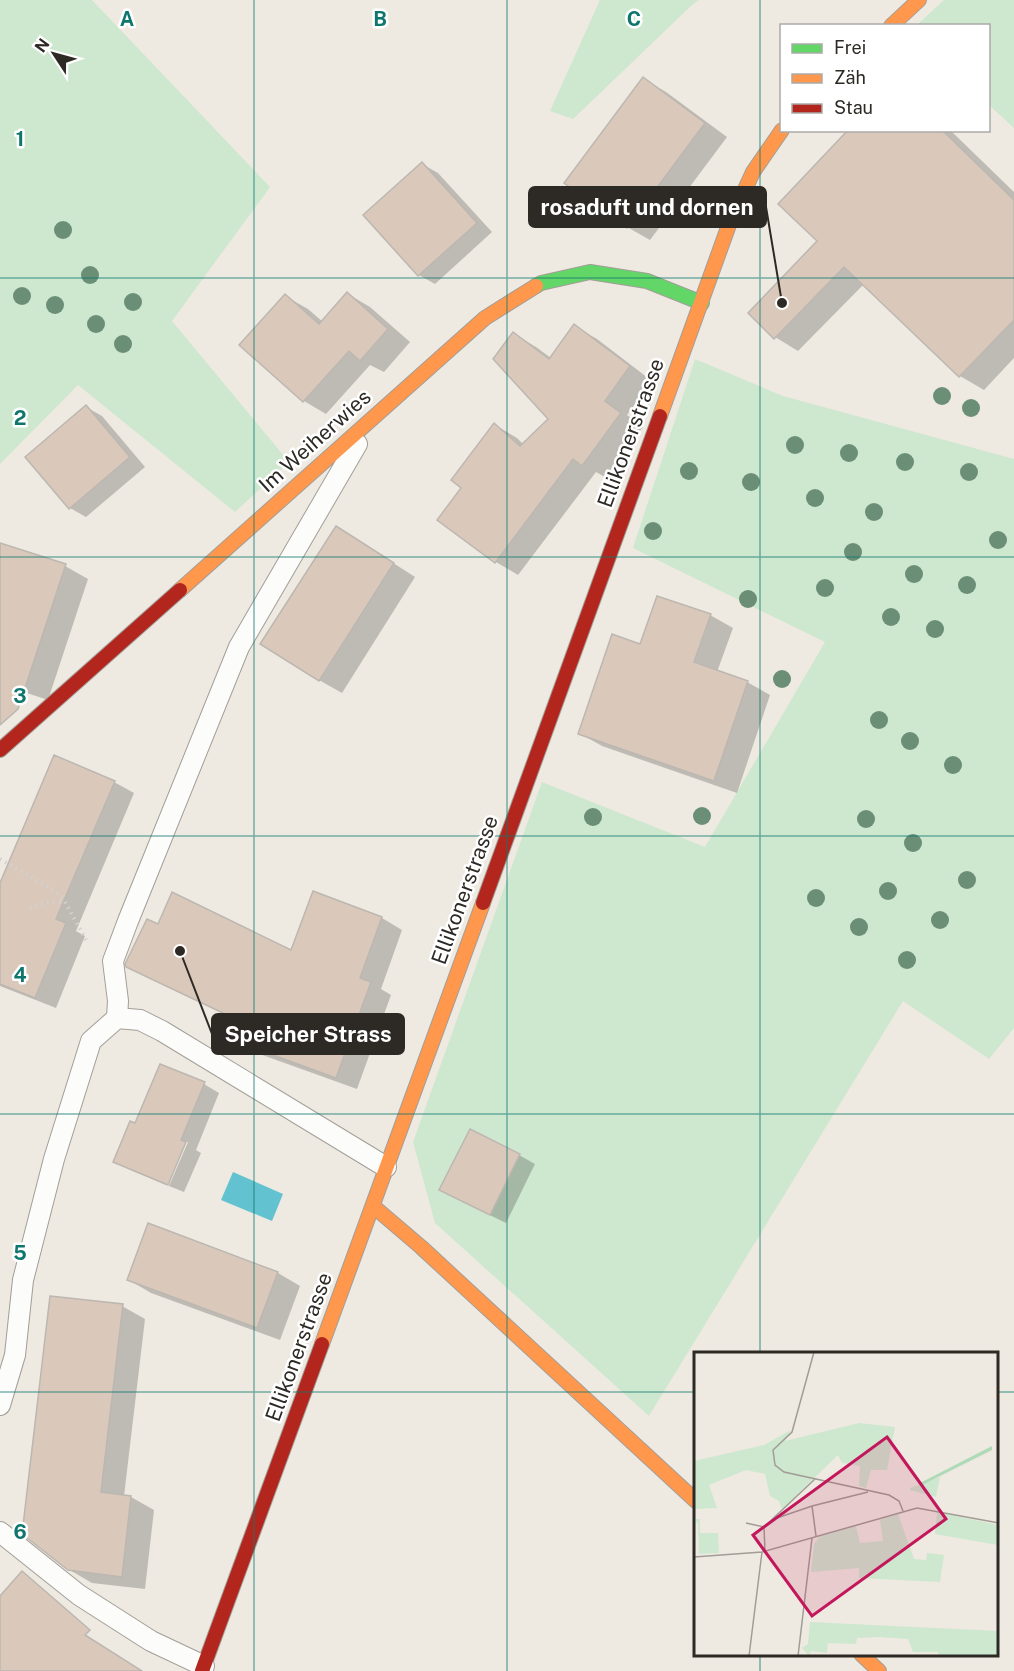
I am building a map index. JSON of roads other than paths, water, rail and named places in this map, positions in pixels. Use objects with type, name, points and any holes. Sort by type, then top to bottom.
[{"type":"street","points":[[893,24],[919,0]]},
{"type":"street","name":"Ellikonerstrasse","points":[[203,1668],[730,222],[753,172],[781,132]]},
{"type":"street","name":"Im Weiherwies","points":[[0,750],[485,318],[541,283],[590,272],[647,281],[702,303]]},
{"type":"street","points":[[373,1206],[421,1247],[694,1499]]},
{"type":"street","points":[[863,1656],[879,1671]]},
{"type":"lane","points":[[0,1406],[15,1355],[23,1280],[54,1160],[91,1041],[117,1018],[118,1001],[113,962],[128,921],[239,646],[372,418]]},
{"type":"lane","points":[[117,1018],[140,1020],[162,1031],[386,1167]]},
{"type":"lane","points":[[0,1532],[79,1595],[151,1641],[203,1668]]},
{"type":"water","points":[[233,1172],[283,1194],[272,1221],[221,1200]]},
{"type":"place","name":"rosaduft und dornen","points":[[782,303]]},
{"type":"place","name":"Speicher Strass","points":[[180,951]]}]
